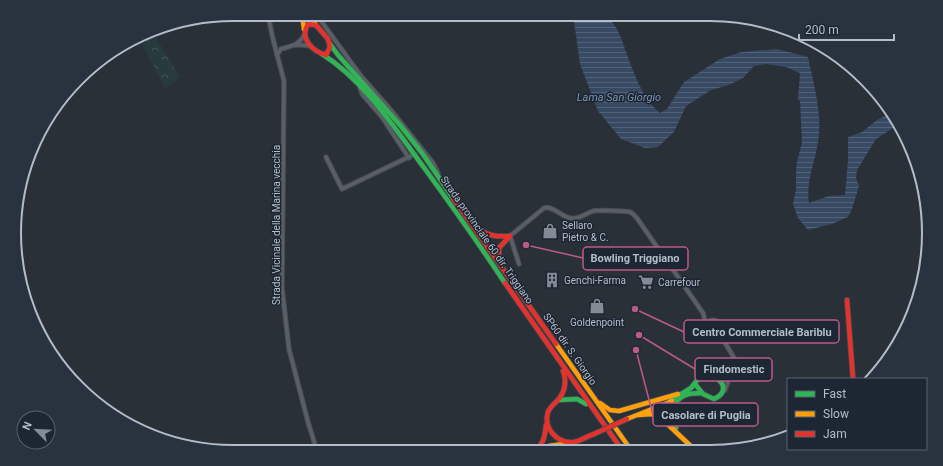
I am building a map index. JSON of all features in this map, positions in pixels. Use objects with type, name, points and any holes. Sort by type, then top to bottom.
[{"type":"main road","points":[[303,21],[304,35],[310,46]]},
{"type":"main road","points":[[313,21],[316,25]]},
{"type":"main road","points":[[304,29],[308,24],[316,25]]},
{"type":"main road","name":"SP60 dir. S. Giorgio","points":[[316,25],[327,34],[330,44],[348,67],[400,125],[422,153],[627,445]]},
{"type":"main road","points":[[322,54],[326,55],[328,53],[330,44]]},
{"type":"main road","name":"Strada provinciale 60 dir. Triggiano","points":[[310,46],[340,66],[382,111],[415,154],[483,249],[594,412],[618,445]]},
{"type":"main road","points":[[460,208],[482,232],[490,236],[510,236]]},
{"type":"main road","points":[[510,236],[501,244],[498,253],[499,259],[517,289]]},
{"type":"main road","points":[[847,300],[853,378]]},
{"type":"main road","points":[[542,445],[545,441],[550,408],[558,400],[565,386],[566,377],[544,338]]},
{"type":"main road","points":[[558,445],[575,442],[670,401],[687,391],[695,384],[699,376],[702,374],[710,375],[719,380],[724,386],[725,390],[718,398],[710,398],[698,390],[695,384]]},
{"type":"main road","points":[[593,396],[607,408],[619,411],[687,391]]},
{"type":"main road","points":[[670,401],[687,395],[702,393]]},
{"type":"main road","points":[[558,400],[568,398],[578,399],[585,402],[594,412]]},
{"type":"main road","points":[[680,398],[674,405],[671,417],[673,424],[683,438]]},
{"type":"main road","points":[[638,415],[656,415],[666,422],[690,445]]},
{"type":"main road","points":[[547,421],[549,429],[556,437],[565,441],[575,442]]},
{"type":"street","name":"Strada Vicinale della Marina vecchia","points":[[270,21],[284,81],[282,288],[289,349],[315,445]]},
{"type":"street","points":[[320,21],[327,34],[433,163],[438,176]]},
{"type":"street","points":[[296,45],[302,40],[304,35]]},
{"type":"street","points":[[277,55],[281,49],[303,44],[310,46]]},
{"type":"street","points":[[275,45],[281,49]]},
{"type":"street","points":[[359,86],[362,94],[382,117],[409,158]]},
{"type":"street","points":[[326,157],[342,189],[415,154]]},
{"type":"street","points":[[519,264],[510,236],[544,208],[547,207],[563,216],[572,218],[581,217],[597,210],[632,213],[704,313],[720,324],[723,341],[735,358],[725,390]]},
{"type":"street","points":[[704,313],[706,331],[723,341]]},
{"type":"street","points":[[706,324],[711,320],[714,320]]},
{"type":"street","points":[[714,335],[720,330]]},
{"type":"street","points":[[719,380],[725,379],[730,373]]},
{"type":"green space","points":[[155,36],[180,77],[165,89],[141,42]]},
{"type":"water","name":"Lama San Giorgio","points":[[574,21],[611,21],[622,40],[639,85],[652,105],[660,113],[667,109],[684,82],[720,59],[741,52],[777,49],[808,57],[819,114],[818,142],[810,177],[808,194],[809,203],[829,196],[845,195],[848,161],[848,137],[862,132],[877,120],[886,115],[894,127],[876,139],[857,170],[856,178],[859,186],[848,217],[832,224],[808,230],[798,218],[793,204],[796,189],[797,161],[802,143],[800,101],[798,99],[800,73],[786,67],[766,64],[754,66],[743,78],[729,85],[711,90],[686,106],[674,132],[658,147],[645,148],[621,139],[598,111],[580,64]]},
{"type":"traffic: fast","points":[[330,44],[400,125],[422,153],[453,198]]},
{"type":"traffic: fast","points":[[322,54],[352,77],[403,138],[505,283]]},
{"type":"traffic: fast","points":[[670,401],[691,388],[702,374],[708,374],[718,379],[722,383],[723,391],[714,399],[703,394],[695,384]]},
{"type":"traffic: fast","points":[[676,428],[672,414],[675,404],[681,397],[688,394],[702,393]]},
{"type":"traffic: fast","points":[[558,400],[577,399],[586,404]]},
{"type":"traffic: slow","points":[[303,21],[304,29]]},
{"type":"traffic: slow","points":[[313,21],[316,25]]},
{"type":"traffic: slow","points":[[556,344],[627,445]]},
{"type":"traffic: slow","points":[[600,403],[610,410],[619,411],[678,394]]},
{"type":"traffic: slow","points":[[627,419],[672,401]]},
{"type":"traffic: slow","points":[[638,415],[652,414],[660,417],[690,445]]},
{"type":"traffic: slow","points":[[556,445],[570,443]]},
{"type":"traffic: jam","points":[[308,24],[316,25],[328,39],[330,47],[326,55],[316,50],[308,43],[305,34],[308,24]]},
{"type":"traffic: jam","points":[[453,198],[556,344]]},
{"type":"traffic: jam","points":[[475,225],[487,234],[510,236]]},
{"type":"traffic: jam","points":[[502,263],[499,259],[499,248],[510,236]]},
{"type":"traffic: jam","points":[[505,283],[618,445]]},
{"type":"traffic: jam","points":[[847,300],[853,378]]},
{"type":"traffic: jam","points":[[563,371],[565,379],[564,390],[548,412],[547,418],[550,429],[557,438],[568,442],[574,442],[594,434]]},
{"type":"traffic: jam","points":[[594,434],[627,419]]},
{"type":"traffic: jam","points":[[540,445],[544,439],[546,425]]},
{"type":"place","name":"Sellaro Pietro & C.","points":[[550,231]]},
{"type":"place","name":"Bowling Triggiano","points":[[526,245]]},
{"type":"place","name":"Genchi-Farma","points":[[552,280]]},
{"type":"place","name":"Carrefour","points":[[646,282]]},
{"type":"place","name":"Goldenpoint","points":[[597,306]]},
{"type":"place","name":"Centro Commerciale Bariblu","points":[[635,309]]},
{"type":"place","name":"Findomestic","points":[[639,335]]},
{"type":"place","name":"Casolare di Puglia","points":[[636,350]]}]
